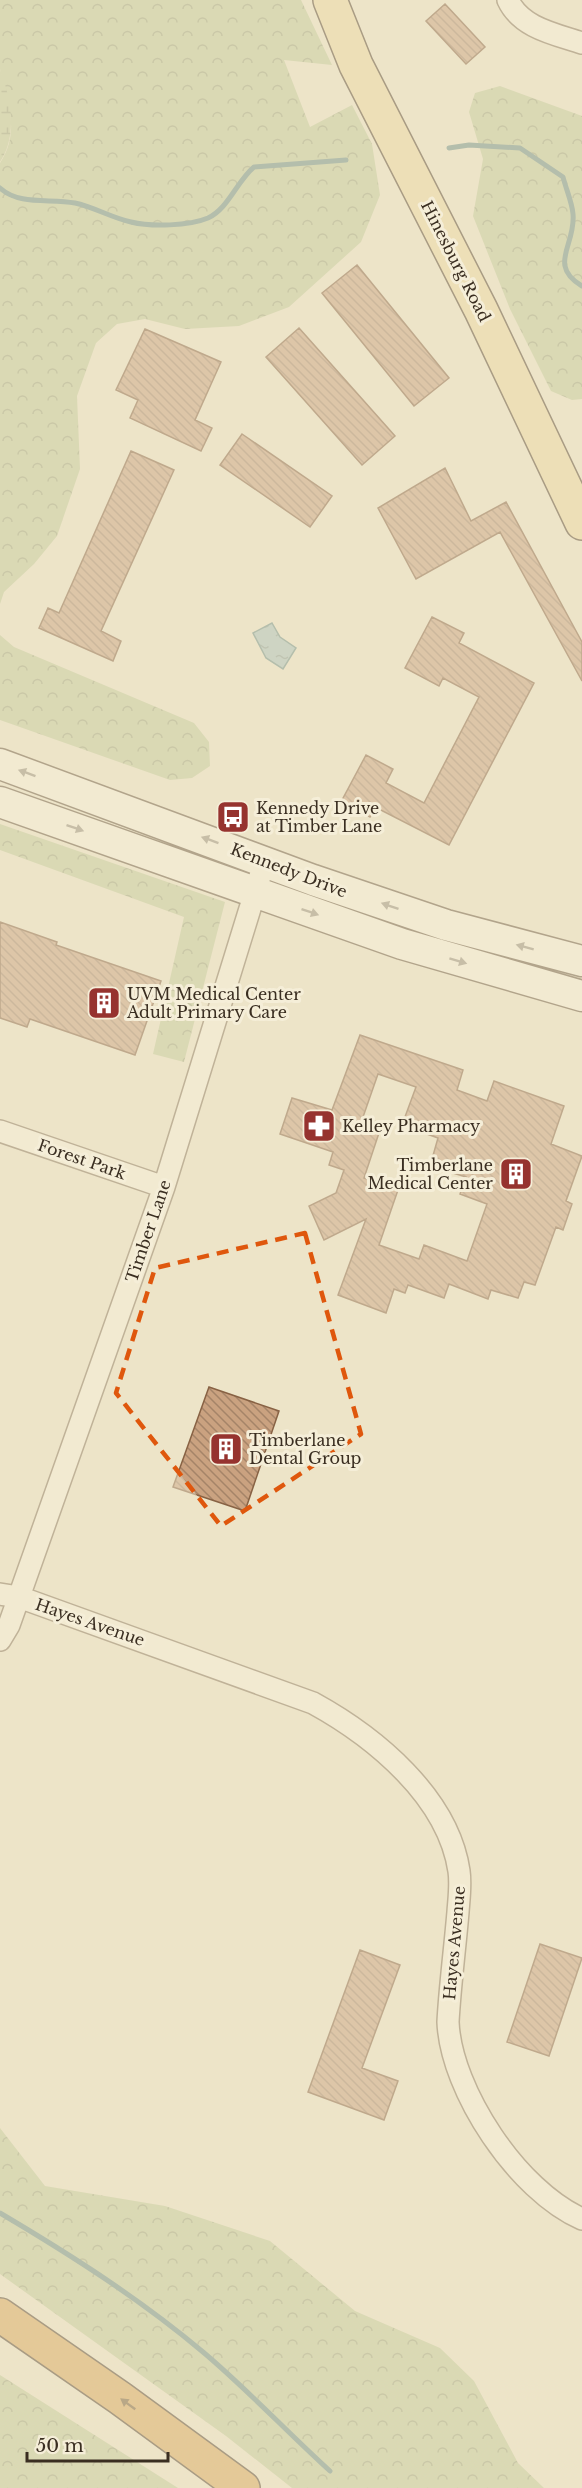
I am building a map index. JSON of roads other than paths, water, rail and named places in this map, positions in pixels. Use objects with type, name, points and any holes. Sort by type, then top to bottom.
[{"type":"highway","points":[[0,2315],[120,2398],[243,2488]]},
{"type":"main road","name":"Hinesburg Road","points":[[330,0],[356,65],[491,330],[582,522]]},
{"type":"main road","name":"Kennedy Drive","points":[[0,764],[265,860],[313,880],[446,925],[582,961]]},
{"type":"main road","name":"Kennedy Drive","points":[[0,802],[402,944],[582,996]]},
{"type":"street","points":[[508,0],[516,13],[534,26],[582,43]]},
{"type":"street","name":"Timber Lane","points":[[0,1640],[9,1596],[164,1187],[265,860]]},
{"type":"street","name":"Forest Park","points":[[0,1131],[164,1187]]},
{"type":"street","name":"Hayes Avenue","points":[[9,1596],[313,1703],[356,1731],[409,1778],[440,1817],[454,1847],[459,1873],[448,2022],[449,2041],[457,2069],[503,2152],[524,2178],[560,2210],[582,2219]]},
{"type":"water","points":[[272,623],[280,637],[296,648],[283,669],[266,658],[253,633]]},
{"type":"waterway","points":[[449,148],[469,145],[520,148],[563,177],[573,214],[573,225],[566,254],[566,270],[582,286]]},
{"type":"waterway","points":[[0,188],[17,197],[75,203],[131,222],[170,225],[200,221],[215,214],[254,167],[346,160]]},
{"type":"waterway","points":[[0,2213],[104,2278],[155,2314],[203,2352],[330,2471]]},
{"type":"place","name":"Kennedy Drive at Timber Lane","points":[[233,817]]},
{"type":"place","name":"UVM Medical Center Adult Primary Care","points":[[104,1003]]},
{"type":"place","name":"Kelley Pharmacy","points":[[319,1126]]},
{"type":"place","name":"Timberlane Medical Center","points":[[516,1174]]},
{"type":"place","name":"Timberlane Dental Group","points":[[226,1449]]}]
